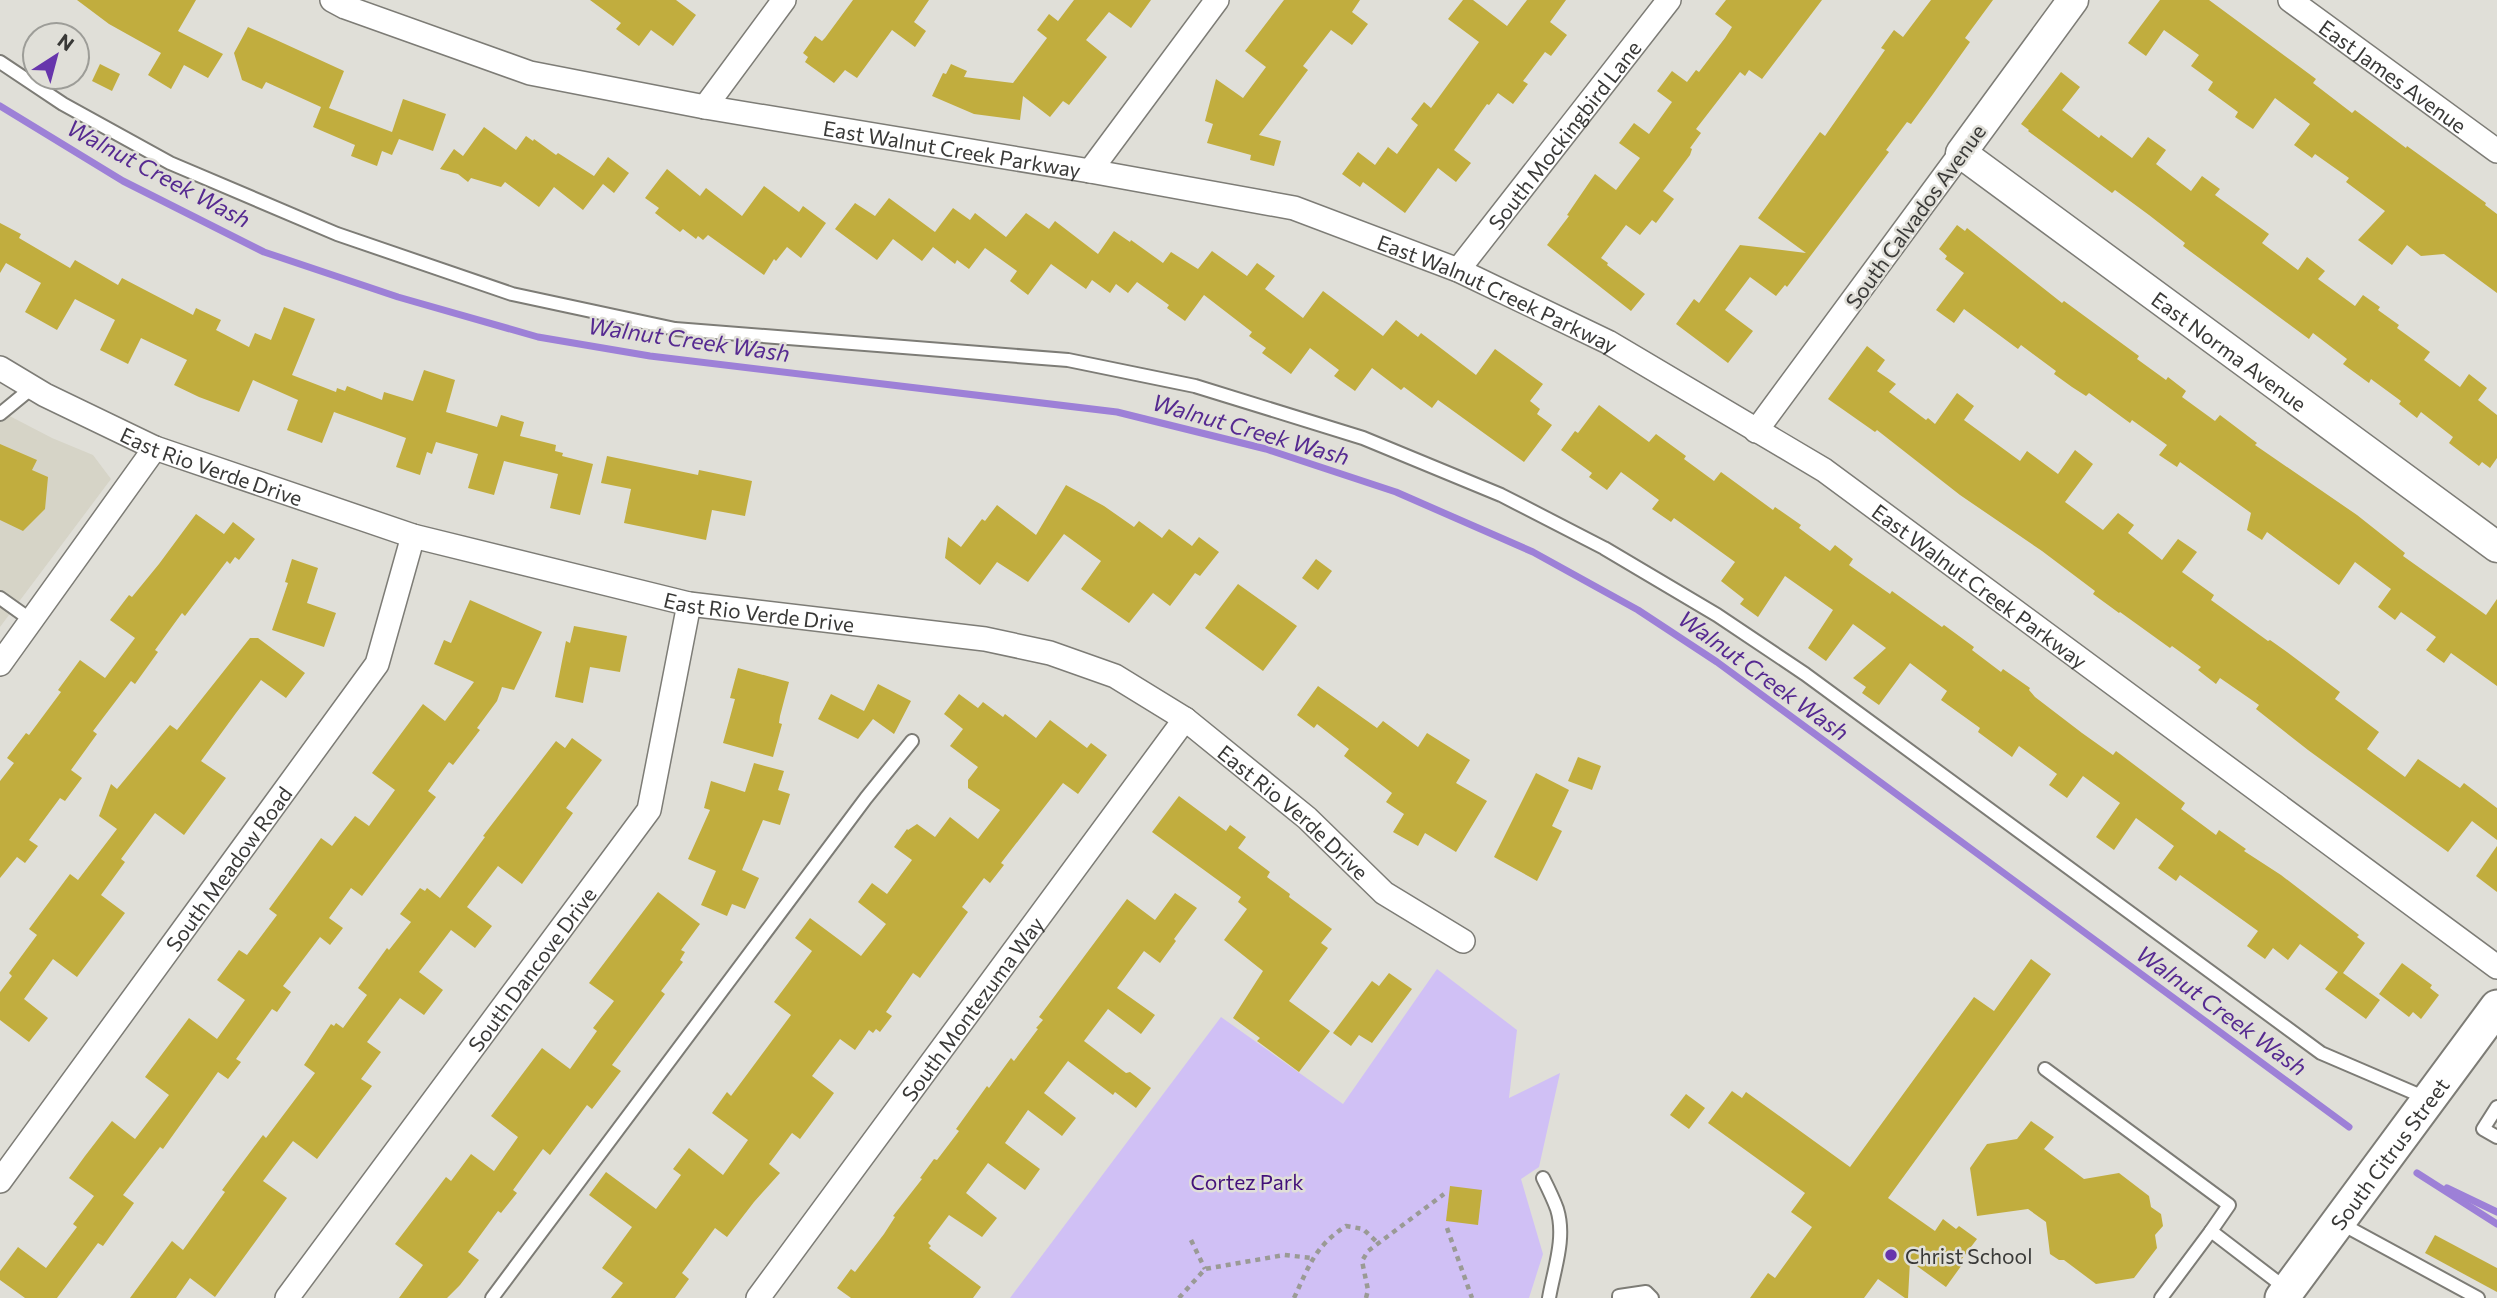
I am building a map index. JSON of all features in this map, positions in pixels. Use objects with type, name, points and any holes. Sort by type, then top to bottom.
[{"type":"main road","name":"South Citrus Street","points":[[2285,1294],[2497,1007]]},
{"type":"street","points":[[705,107],[784,0]]},
{"type":"street","points":[[1090,171],[1217,0]]},
{"type":"street","name":"South Mockingbird Lane","points":[[1458,270],[1669,0]]},
{"type":"street","name":"South Calvados Avenue","points":[[1756,431],[2073,0]]},
{"type":"street","name":"East James Avenue","points":[[2290,0],[2497,151]]},
{"type":"street","name":"East Walnut Creek Parkway","points":[[342,2],[530,73],[705,107],[1294,208],[1458,270],[1608,342],[1824,470],[2497,967]]},
{"type":"street","name":"East Norma Avenue","points":[[1961,153],[2497,547]]},
{"type":"street","name":"East Rio Verde Drive","points":[[0,368],[155,449],[412,536],[689,604],[985,639],[1050,653],[1115,676],[1185,719],[1307,818],[1384,893],[1462,941]]},
{"type":"street","points":[[0,664],[155,449]]},
{"type":"street","name":"South Meadow Road","points":[[0,1181],[377,664],[412,536]]},
{"type":"street","name":"South Dancove Drive","points":[[287,1298],[649,810],[689,604]]},
{"type":"street","name":"South Montezuma Way","points":[[758,1298],[1185,719]]},
{"type":"lane","points":[[0,62],[63,104],[170,163],[337,234],[512,294],[675,329],[1069,360],[1195,386],[1363,438],[1500,495],[1604,548],[1739,630],[1805,674],[2321,1053],[2428,1099]]},
{"type":"lane","points":[[0,414],[33,387]]},
{"type":"lane","points":[[0,598],[32,620]]},
{"type":"lane","points":[[492,1298],[866,798],[912,741]]},
{"type":"lane","points":[[2045,1069],[2229,1205],[2161,1298]]},
{"type":"lane","points":[[2497,1107],[2483,1129],[2497,1137]]},
{"type":"lane","points":[[1543,1178],[1557,1210],[1560,1226],[1560,1243],[1549,1298]]},
{"type":"lane","points":[[2338,1222],[2478,1298]]},
{"type":"lane","points":[[2211,1231],[2285,1294]]},
{"type":"lane","points":[[1619,1298],[1646,1292],[1653,1298]]},
{"type":"path","points":[[1366,1298],[1368,1290],[1362,1261],[1368,1251],[1444,1194]]},
{"type":"path","points":[[1294,1298],[1313,1258],[1328,1238],[1346,1226],[1363,1229],[1378,1243]]},
{"type":"path","points":[[1447,1228],[1472,1298]]},
{"type":"path","points":[[1191,1240],[1205,1269]]},
{"type":"path","points":[[1179,1298],[1205,1269],[1284,1255],[1313,1258]]},
{"type":"shaded area","points":[[0,411],[52,438],[93,455],[111,479],[0,627]]},
{"type":"green space","name":"Cortez Park","points":[[1437,969],[1517,1030],[1509,1098],[1560,1073],[1539,1167],[1521,1179],[1543,1254],[1529,1298],[1010,1298],[1221,1017],[1343,1104]]},
{"type":"building","points":[[77,0],[196,0],[178,31],[223,54],[208,78],[184,65],[171,89],[148,75],[161,53],[109,24]]},
{"type":"building","points":[[590,0],[676,0],[696,15],[673,46],[651,30],[639,46],[616,29],[621,23]]},
{"type":"building","points":[[853,0],[929,0],[914,22],[926,31],[915,47],[892,30],[857,78],[845,70],[834,83],[805,62],[808,57],[803,53],[815,36],[822,41],[825,38]]},
{"type":"building","points":[[1074,0],[1151,0],[1131,28],[1109,12],[1086,40],[1107,57],[1069,105],[1063,101],[1050,117],[1023,96],[1020,120],[974,114],[932,96],[943,73],[946,74],[951,64],[967,71],[964,77],[1013,83],[1047,38],[1037,30],[1049,14],[1058,21]]},
{"type":"building","points":[[1284,0],[1360,0],[1352,12],[1368,24],[1352,45],[1331,30],[1303,66],[1308,70],[1259,135],[1281,141],[1274,166],[1250,160],[1251,155],[1207,143],[1213,124],[1205,121],[1216,79],[1243,98],[1266,67],[1245,51]]},
{"type":"building","points":[[1463,0],[1473,0],[1507,26],[1527,0],[1566,0],[1550,22],[1567,35],[1551,56],[1545,52],[1523,81],[1528,84],[1513,104],[1498,93],[1489,105],[1487,104],[1454,150],[1471,163],[1456,182],[1438,168],[1405,213],[1363,182],[1360,187],[1342,174],[1358,152],[1375,165],[1388,147],[1397,154],[1418,125],[1411,119],[1424,102],[1431,108],[1479,42],[1448,19]]},
{"type":"building","points":[[1726,0],[1822,0],[1762,79],[1749,70],[1745,76],[1740,72],[1696,129],[1701,133],[1690,148],[1690,155],[1663,191],[1674,199],[1656,223],[1652,220],[1640,235],[1626,225],[1601,258],[1645,294],[1631,311],[1547,245],[1595,174],[1616,190],[1640,158],[1619,143],[1634,123],[1649,134],[1672,102],[1657,91],[1672,71],[1687,82],[1696,70],[1699,72],[1725,38],[1732,27],[1715,14]]},
{"type":"building","points":[[1931,0],[1993,0],[1965,38],[1970,42],[1933,94],[1911,124],[1907,122],[1886,150],[1889,152],[1787,287],[1785,285],[1776,296],[1750,277],[1725,310],[1753,331],[1728,363],[1676,324],[1694,299],[1699,303],[1740,245],[1806,253],[1758,218],[1820,132],[1825,136],[1885,50],[1881,48],[1894,30],[1903,37]]},
{"type":"building","points":[[2160,0],[2209,0],[2316,79],[2313,83],[2352,113],[2355,110],[2486,203],[2485,205],[2497,214],[2497,293],[2444,254],[2421,256],[2407,245],[2392,265],[2358,240],[2385,211],[2346,182],[2349,178],[2315,154],[2312,158],[2294,145],[2310,124],[2275,98],[2253,129],[2235,117],[2238,112],[2208,90],[2213,82],[2191,66],[2199,55],[2164,30],[2146,56],[2128,43]]},
{"type":"building","points":[[248,27],[344,71],[329,108],[392,132],[403,99],[446,114],[433,151],[399,139],[392,155],[382,151],[377,166],[351,156],[355,145],[313,127],[321,107],[266,82],[262,89],[242,80],[234,53]]},
{"type":"building","points":[[100,64],[120,74],[112,91],[92,81]]},
{"type":"building","points":[[2061,72],[2080,87],[2062,110],[2099,138],[2101,135],[2132,158],[2148,137],[2166,150],[2156,164],[2191,191],[2202,176],[2220,189],[2215,195],[2269,234],[2262,243],[2298,270],[2307,257],[2325,271],[2318,279],[2355,306],[2363,295],[2380,307],[2378,310],[2399,325],[2397,328],[2430,352],[2424,360],[2460,387],[2469,374],[2487,388],[2478,400],[2497,415],[2497,458],[2490,468],[2482,462],[2479,466],[2449,443],[2453,437],[2421,412],[2417,418],[2399,404],[2401,401],[2371,379],[2369,383],[2343,364],[2347,359],[2313,333],[2309,339],[2183,246],[2185,243],[2149,215],[2115,190],[2112,193],[2028,131],[2021,124]]},
{"type":"building","points":[[484,127],[516,150],[526,136],[533,141],[534,139],[594,176],[608,157],[629,173],[614,193],[603,184],[583,210],[554,187],[539,207],[505,182],[501,187],[471,178],[468,182],[458,174],[440,169],[454,149],[463,156]]},
{"type":"building","points":[[667,169],[700,196],[706,188],[742,216],[764,186],[799,212],[803,206],[826,223],[801,258],[787,247],[776,261],[774,259],[764,275],[708,235],[703,240],[698,236],[696,239],[683,229],[680,232],[655,213],[659,208],[645,198]]},
{"type":"building","points":[[889,198],[935,232],[953,208],[970,220],[975,213],[1006,237],[1026,213],[1049,229],[1055,221],[1098,254],[1114,231],[1163,263],[1171,252],[1198,269],[1212,251],[1247,276],[1257,263],[1275,276],[1265,289],[1303,318],[1323,291],[1383,336],[1396,320],[1418,337],[1421,333],[1476,375],[1495,349],[1543,384],[1530,401],[1540,409],[1537,414],[1552,425],[1524,462],[1438,400],[1432,408],[1404,387],[1401,390],[1372,368],[1355,391],[1334,376],[1339,370],[1310,348],[1291,374],[1262,353],[1266,348],[1249,336],[1252,332],[1204,295],[1185,321],[1167,308],[1169,305],[1137,282],[1128,293],[1116,284],[1110,293],[1092,280],[1086,289],[1051,264],[1028,295],[1010,281],[1017,271],[985,248],[969,269],[957,260],[955,264],[933,247],[922,261],[893,239],[877,260],[835,229],[855,203],[875,216]]},
{"type":"building","points":[[0,223],[21,234],[19,238],[70,268],[75,260],[118,285],[122,278],[193,315],[196,308],[221,320],[216,330],[249,347],[255,333],[271,340],[284,307],[315,319],[292,375],[336,392],[337,388],[345,391],[347,386],[382,400],[384,392],[413,401],[424,370],[455,380],[446,412],[497,427],[501,415],[524,422],[520,436],[556,445],[555,451],[563,453],[562,456],[593,464],[580,515],[550,508],[558,474],[504,461],[494,495],[468,488],[478,454],[436,442],[432,454],[427,452],[420,475],[396,467],[406,438],[334,412],[322,443],[287,430],[298,400],[253,380],[239,412],[199,397],[174,385],[187,360],[141,338],[128,364],[100,350],[115,320],[75,299],[57,330],[25,312],[41,283],[6,263],[0,273]]},
{"type":"building","points":[[1957,225],[1965,231],[1967,228],[2062,303],[2064,301],[2139,356],[2137,359],[2166,380],[2168,377],[2186,391],[2182,397],[2215,421],[2220,415],[2257,443],[2255,445],[2357,515],[2405,553],[2403,556],[2486,615],[2497,599],[2497,686],[2451,653],[2444,663],[2426,650],[2436,637],[2401,612],[2395,620],[2378,607],[2391,589],[2355,562],[2339,585],[2267,532],[2262,540],[2247,530],[2251,513],[2180,462],[2177,467],[2159,455],[2167,445],[2132,420],[2130,423],[2089,393],[2086,396],[2072,387],[2054,374],[2056,371],[2021,345],[2018,349],[1964,309],[1954,323],[1936,310],[1964,273],[1945,259],[1947,256],[1939,249]]},
{"type":"building","points":[[1867,346],[1885,360],[1877,371],[1896,384],[1889,392],[1926,420],[1928,418],[1935,424],[1957,393],[1974,406],[1964,420],[2020,461],[2027,451],[2058,474],[2075,450],[2093,464],[2065,502],[2103,530],[2118,513],[2134,525],[2128,533],[2162,560],[2178,539],[2197,552],[2182,572],[2214,595],[2211,600],[2340,692],[2335,699],[2379,732],[2367,749],[2405,777],[2418,759],[2460,788],[2464,783],[2497,808],[2497,840],[2472,821],[2448,852],[2308,750],[2256,709],[2259,705],[2220,678],[2216,684],[2198,670],[2201,667],[2119,613],[2042,551],[1960,495],[1877,430],[1875,432],[1828,399]]},
{"type":"building","points":[[1599,405],[1649,442],[1656,434],[1714,481],[1721,472],[1773,510],[1775,507],[1801,525],[1799,528],[1830,551],[1835,545],[1853,559],[1849,565],[1890,594],[1892,591],[1942,627],[1944,625],[1974,647],[1972,650],[2001,672],[2003,669],[2030,688],[2035,697],[2082,733],[2113,755],[2116,751],[2185,803],[2181,809],[2216,835],[2219,830],[2246,849],[2244,851],[2281,875],[2359,935],[2357,937],[2365,943],[2343,973],[2380,1000],[2366,1019],[2325,989],[2338,972],[2300,944],[2288,960],[2273,948],[2265,959],[2247,946],[2258,931],[2180,875],[2176,881],[2158,868],[2174,846],[2136,818],[2114,850],[2096,837],[2120,803],[2083,776],[2067,798],[2049,785],[2057,774],[2019,746],[2012,757],[1978,732],[1980,728],[1941,700],[1947,691],[1910,663],[1879,705],[1862,693],[1866,687],[1853,678],[1886,648],[1853,624],[1826,661],[1808,648],[1833,610],[1785,576],[1758,617],[1740,604],[1744,599],[1721,581],[1735,562],[1674,518],[1671,522],[1652,509],[1659,500],[1621,472],[1607,490],[1589,477],[1592,473],[1561,450]]},
{"type":"building","points":[[0,444],[37,460],[32,470],[48,477],[45,509],[23,531],[0,520]]},
{"type":"building","points":[[607,456],[698,475],[699,470],[752,481],[745,516],[712,510],[706,540],[624,523],[631,489],[601,483]]},
{"type":"building","points":[[1066,485],[1104,506],[1134,527],[1139,521],[1162,538],[1169,529],[1192,546],[1199,537],[1219,552],[1200,576],[1195,573],[1170,606],[1153,593],[1129,623],[1081,589],[1101,561],[1064,534],[1028,582],[997,562],[980,585],[945,558],[948,537],[961,547],[982,519],[985,521],[997,505],[1036,535]]},
{"type":"building","points":[[196,514],[224,534],[233,522],[255,539],[239,560],[235,557],[230,564],[227,561],[185,616],[182,613],[135,684],[131,681],[93,731],[97,734],[71,770],[82,778],[65,801],[60,798],[29,840],[38,846],[25,863],[17,857],[0,878],[0,781],[14,763],[7,758],[26,733],[29,735],[61,692],[58,690],[80,660],[105,678],[135,638],[110,620],[129,595],[132,597],[159,564]]},
{"type":"building","points":[[292,559],[318,568],[307,603],[336,613],[324,647],[272,630],[288,583],[285,582]]},
{"type":"building","points":[[1316,559],[1332,571],[1318,590],[1302,578]]},
{"type":"building","points":[[1238,584],[1297,626],[1263,671],[1205,628]]},
{"type":"building","points":[[470,600],[542,632],[514,690],[502,687],[497,701],[477,728],[480,730],[453,765],[449,762],[428,791],[436,797],[362,896],[351,888],[329,918],[343,928],[330,945],[320,937],[283,986],[291,992],[277,1012],[272,1009],[236,1059],[241,1062],[228,1079],[218,1072],[163,1149],[160,1147],[123,1195],[134,1203],[103,1246],[98,1243],[57,1298],[25,1298],[0,1280],[0,1271],[18,1247],[46,1268],[77,1227],[73,1224],[94,1196],[69,1178],[85,1156],[112,1121],[135,1139],[169,1095],[145,1077],[189,1018],[217,1039],[245,1000],[217,980],[239,950],[247,955],[277,915],[269,909],[321,838],[332,846],[355,816],[369,826],[395,790],[372,773],[423,704],[445,721],[474,682],[434,664],[444,640],[451,643]]},
{"type":"building","points":[[574,626],[627,636],[620,672],[590,667],[583,703],[555,697],[566,641],[570,643]]},
{"type":"building","points":[[250,638],[258,638],[305,673],[286,698],[261,680],[236,713],[201,761],[226,778],[184,835],[155,813],[121,859],[125,862],[101,895],[125,913],[77,977],[53,959],[24,999],[48,1018],[29,1042],[0,1020],[0,992],[12,976],[9,973],[37,935],[29,929],[70,874],[78,880],[117,829],[99,816],[111,784],[117,789],[170,725],[177,730]]},
{"type":"building","points":[[738,668],[789,682],[773,757],[723,743],[735,699],[730,698]]},
{"type":"building","points":[[878,684],[911,701],[894,734],[873,719],[858,739],[818,719],[831,694],[864,711]]},
{"type":"building","points":[[1318,686],[1377,728],[1383,721],[1418,747],[1427,733],[1470,760],[1456,783],[1487,801],[1456,852],[1425,833],[1418,846],[1393,832],[1404,814],[1386,802],[1392,793],[1344,756],[1349,749],[1317,724],[1314,728],[1297,715]]},
{"type":"building","points":[[959,694],[978,708],[983,702],[1003,717],[1005,714],[1036,738],[1050,720],[1087,748],[1091,743],[1107,755],[1078,794],[1063,783],[1001,863],[1004,865],[990,883],[984,878],[962,907],[968,912],[920,978],[913,973],[886,1012],[892,1016],[880,1032],[876,1029],[873,1033],[869,1030],[855,1050],[840,1039],[812,1076],[834,1093],[800,1139],[792,1133],[769,1164],[780,1173],[727,1237],[715,1228],[682,1273],[689,1279],[675,1298],[611,1298],[623,1283],[602,1268],[632,1227],[589,1195],[606,1172],[656,1209],[681,1175],[673,1169],[689,1148],[723,1175],[748,1140],[712,1113],[727,1092],[731,1096],[791,1015],[774,1002],[812,951],[795,938],[810,918],[861,956],[886,924],[858,902],[872,883],[887,894],[912,860],[894,847],[907,829],[917,824],[935,837],[950,817],[978,839],[1000,810],[968,788],[968,780],[978,767],[950,746],[963,729],[944,714]]},
{"type":"building","points":[[572,738],[602,760],[566,808],[573,813],[522,884],[498,866],[467,907],[492,926],[475,948],[451,930],[419,972],[443,990],[424,1015],[400,998],[367,1042],[381,1052],[361,1079],[372,1086],[317,1159],[293,1141],[263,1181],[287,1198],[215,1297],[190,1278],[176,1298],[130,1298],[172,1241],[183,1250],[251,1151],[263,1135],[266,1138],[315,1073],[304,1065],[331,1024],[334,1026],[336,1023],[343,1028],[367,995],[358,988],[387,948],[389,950],[411,922],[400,914],[420,888],[425,891],[427,888],[440,898],[485,837],[483,836],[556,741],[565,748]]},
{"type":"building","points":[[1578,757],[1601,766],[1592,790],[1568,781]]},
{"type":"building","points":[[754,763],[784,771],[778,790],[790,794],[780,825],[763,820],[742,870],[759,878],[745,909],[732,904],[727,916],[701,905],[716,871],[688,859],[710,810],[704,808],[711,781],[745,792]]},
{"type":"building","points":[[1536,773],[1569,790],[1552,826],[1562,831],[1537,881],[1494,857]]},
{"type":"building","points":[[1179,796],[1226,831],[1230,825],[1246,837],[1238,848],[1270,872],[1267,877],[1290,894],[1289,897],[1332,929],[1321,943],[1328,948],[1289,1001],[1330,1031],[1299,1072],[1257,1041],[1260,1038],[1233,1018],[1263,971],[1224,940],[1247,909],[1238,902],[1241,897],[1152,832]]},
{"type":"building","points":[[2497,846],[2497,892],[2476,876]]},
{"type":"building","points":[[658,892],[700,924],[681,950],[685,952],[680,960],[683,962],[661,991],[665,994],[612,1065],[621,1071],[592,1109],[587,1105],[550,1155],[543,1149],[513,1190],[517,1193],[501,1213],[498,1211],[468,1252],[479,1260],[460,1285],[447,1298],[399,1298],[423,1265],[395,1244],[446,1177],[451,1181],[471,1154],[494,1171],[518,1137],[491,1116],[542,1048],[570,1069],[597,1031],[593,1028],[614,1001],[589,983]]},
{"type":"building","points":[[1175,893],[1197,908],[1160,963],[1144,951],[1117,988],[1155,1015],[1141,1034],[1108,1009],[1084,1041],[1151,1088],[1136,1108],[1115,1092],[1113,1095],[1068,1061],[1044,1093],[1076,1118],[1062,1136],[1028,1110],[1005,1143],[1040,1169],[1025,1190],[988,1163],[966,1193],[997,1218],[982,1237],[949,1215],[928,1243],[931,1246],[929,1248],[981,1287],[973,1298],[851,1298],[837,1288],[851,1269],[855,1272],[884,1234],[895,1217],[893,1216],[934,1159],[937,1160],[959,1131],[956,1129],[987,1086],[989,1088],[1011,1058],[1014,1061],[1038,1029],[1036,1028],[1043,1020],[1039,1017],[1127,899],[1155,920]]},
{"type":"building","points":[[2031,959],[2051,974],[1888,1198],[1935,1231],[1943,1219],[1977,1239],[1946,1287],[1910,1261],[1908,1298],[1878,1279],[1864,1298],[1750,1298],[1768,1273],[1775,1278],[1812,1227],[1791,1212],[1805,1193],[1708,1123],[1732,1091],[1742,1098],[1746,1092],[1850,1167],[1974,997],[1994,1011]]},
{"type":"building","points":[[2402,963],[2432,985],[2430,988],[2439,995],[2421,1019],[2413,1012],[2409,1017],[2379,994]]},
{"type":"building","points":[[1389,973],[1412,989],[1372,1043],[1359,1035],[1351,1046],[1333,1033],[1372,981],[1379,986]]},
{"type":"building","points":[[1686,1094],[1705,1108],[1689,1129],[1670,1115]]},
{"type":"building","points":[[2031,1121],[2054,1137],[2044,1149],[2084,1179],[2119,1173],[2149,1196],[2151,1207],[2161,1214],[2163,1226],[2155,1235],[2157,1248],[2134,1278],[2096,1284],[2064,1260],[2059,1260],[2050,1254],[2046,1222],[2028,1209],[1977,1216],[1970,1168],[1987,1144],[2017,1139]]},
{"type":"building","points":[[1450,1186],[1482,1190],[1478,1225],[1446,1221]]},
{"type":"building","points":[[2435,1235],[2497,1268],[2497,1292],[2425,1253]]},
{"type":"waterway","name":"Walnut Creek Wash","points":[[0,106],[123,181],[264,252],[398,297],[538,337],[650,356],[1117,412],[1266,449],[1396,492],[1533,552],[1638,610],[1717,662],[2349,1127]]},
{"type":"waterway","name":"Walnut Creek Wash","points":[[2417,1173],[2497,1224]]},
{"type":"waterway","points":[[2447,1188],[2497,1212]]},
{"type":"place","name":"Christ School","points":[[1891,1255]]}]
